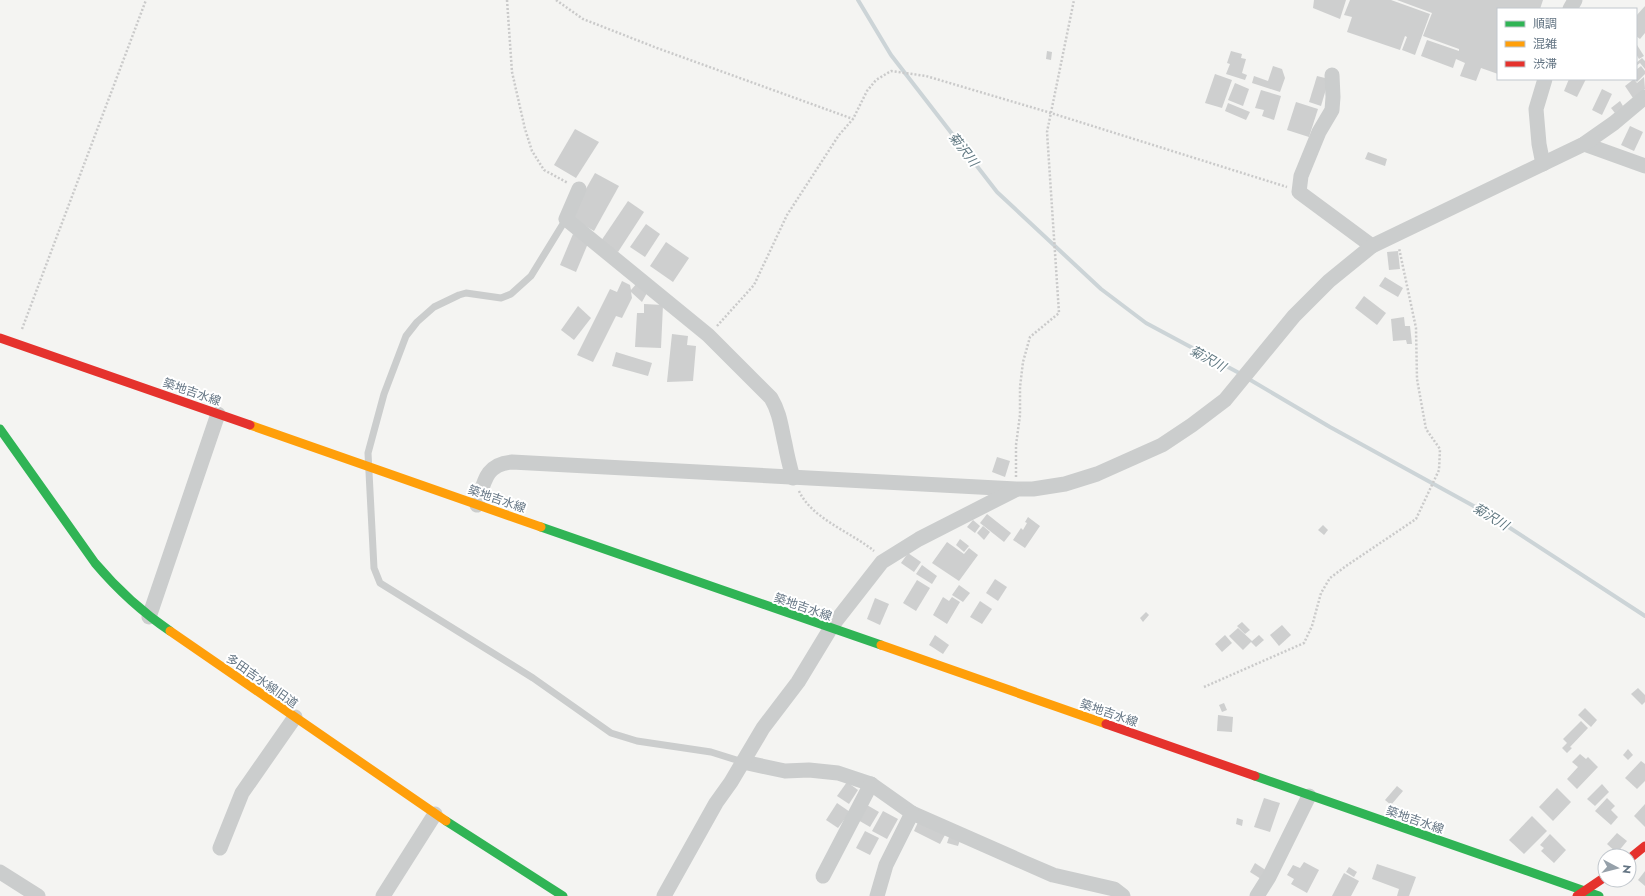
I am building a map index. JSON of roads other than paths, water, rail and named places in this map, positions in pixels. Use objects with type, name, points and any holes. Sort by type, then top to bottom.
[{"type":"main road","name":"築地吉水線","points":[[0,338],[1309,796],[1581,894],[1599,896]]},
{"type":"main road","name":"多田吉水線旧道","points":[[0,429],[95,563],[119,590],[149,617],[435,814],[563,896]]},
{"type":"main road","points":[[1637,852],[1645,846]]},
{"type":"main road","points":[[1581,894],[1597,883]]},
{"type":"street","points":[[1332,75],[1332,110],[1319,132],[1301,176],[1299,192],[1372,246]]},
{"type":"street","points":[[1543,164],[1539,144],[1536,109],[1545,80]]},
{"type":"street","points":[[477,505],[486,477],[492,469],[500,463],[512,462],[1016,489],[1033,489],[1065,484],[1097,474],[1162,445],[1226,400],[1294,316],[1329,281],[1372,246],[1584,144],[1614,123],[1645,97]]},
{"type":"street","points":[[1584,144],[1645,166]]},
{"type":"street","points":[[579,189],[566,219],[708,335],[771,398],[778,409],[793,478]]},
{"type":"street","points":[[149,617],[218,414]]},
{"type":"street","points":[[664,896],[709,815],[763,728],[798,682],[830,629],[882,562],[920,539],[1016,489]]},
{"type":"street","points":[[220,848],[242,793],[295,718]]},
{"type":"street","points":[[743,762],[785,771],[809,770],[838,773],[870,784],[912,813],[1053,875],[1114,889],[1123,896]]},
{"type":"street","points":[[823,876],[870,784]]},
{"type":"street","points":[[1257,896],[1309,796]]},
{"type":"street","points":[[877,896],[886,865],[912,813]]},
{"type":"street","points":[[383,896],[435,814]]},
{"type":"street","points":[[0,872],[38,896]]},
{"type":"lane","points":[[566,219],[531,276],[511,294],[501,298],[466,293],[459,295],[434,307],[417,322],[406,336],[384,394],[368,453],[374,568],[380,583],[533,678],[611,733],[637,742],[711,752],[743,762]]},
{"type":"waterway","name":"菊沢川","points":[[858,0],[891,55],[997,192],[1101,289],[1146,323],[1241,374]]},
{"type":"waterway","name":"菊沢川","points":[[1247,378],[1330,427],[1490,515],[1645,616]]}]
